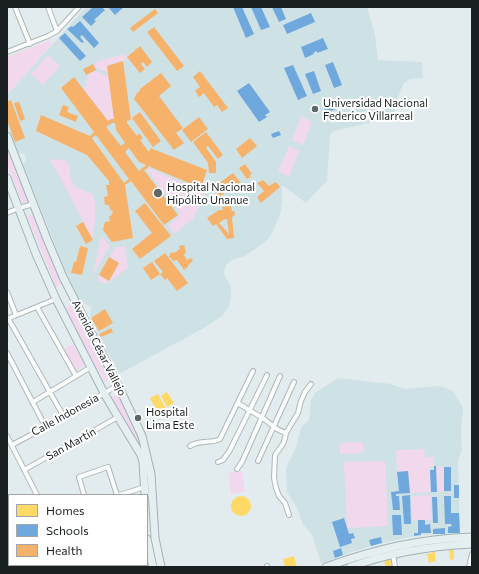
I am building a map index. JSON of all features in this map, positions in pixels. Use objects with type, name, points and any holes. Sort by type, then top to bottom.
[{"type":"main road","name":"Avenida César Vallejo","points":[[7,136],[46,239],[63,277],[142,436],[151,474],[155,538],[161,567]]},
{"type":"main road","name":"Avenida César Vallejo","points":[[7,178],[36,254],[56,299],[104,393],[141,455],[143,462],[145,491]]},
{"type":"main road","points":[[350,567],[391,551],[433,539],[472,537]]},
{"type":"main road","points":[[148,544],[153,567]]},
{"type":"main road","points":[[326,567],[364,554],[472,544]]},
{"type":"street","points":[[15,7],[30,44]]},
{"type":"street","points":[[48,7],[57,31]]},
{"type":"street","points":[[7,52],[30,44],[57,31],[79,7]]},
{"type":"street","points":[[7,212],[34,204]]},
{"type":"street","points":[[7,292],[16,315]]},
{"type":"street","points":[[56,299],[8,318],[64,417]]},
{"type":"street","points":[[37,307],[76,376]]},
{"type":"street","points":[[7,353],[45,426]]},
{"type":"street","points":[[32,402],[91,367]]},
{"type":"street","points":[[190,446],[201,441],[217,441],[220,439],[253,372]]},
{"type":"street","points":[[218,462],[223,460],[230,450],[267,375]]},
{"type":"street","points":[[237,469],[242,462],[280,376]]},
{"type":"street","points":[[258,461],[294,382]]},
{"type":"street","points":[[289,515],[278,492],[274,478],[276,455],[283,444],[286,433],[298,413],[305,392],[311,384]]},
{"type":"street","name":"Calle Indonesia","points":[[12,445],[118,386]]},
{"type":"street","points":[[238,403],[261,417],[273,427],[286,433]]},
{"type":"street","name":"San Martín","points":[[24,470],[118,418]]},
{"type":"street","points":[[7,436],[36,494]]},
{"type":"street","points":[[84,494],[79,477],[108,467],[118,494]]},
{"type":"street","points":[[125,494],[145,491]]},
{"type":"street","points":[[391,551],[395,567]]},
{"type":"street","points":[[469,567],[472,554]]},
{"type":"shaded area","name":"Hospital Nacional Hipólito Unanue","points":[[86,7],[367,7],[375,35],[378,60],[422,62],[423,78],[410,79],[404,83],[396,101],[394,117],[334,131],[331,133],[327,181],[306,203],[282,185],[280,215],[268,239],[245,256],[230,261],[225,267],[224,273],[231,288],[231,298],[229,306],[222,316],[204,328],[119,374],[91,320],[91,307],[80,301],[65,270],[23,164],[26,160],[25,154],[18,153],[7,125],[7,95]]},
{"type":"shaded area","points":[[50,40],[52,44],[7,95],[7,57]]},
{"type":"shaded area","points":[[124,54],[127,57],[123,61],[107,66],[108,73],[95,67],[93,64],[101,60]]},
{"type":"shaded area","points":[[48,55],[60,66],[43,85],[31,74]]},
{"type":"shaded area","points":[[96,71],[109,77],[114,119],[108,121],[84,90],[89,74]]},
{"type":"shaded area","points":[[301,116],[312,122],[303,145],[292,140]]},
{"type":"shaded area","points":[[7,143],[29,200],[26,203],[22,202],[7,164]]},
{"type":"shaded area","points":[[289,146],[299,151],[289,177],[278,171]]},
{"type":"shaded area","points":[[50,159],[65,160],[70,165],[71,177],[74,185],[93,194],[95,203],[95,225],[92,238]]},
{"type":"shaded area","points":[[149,168],[205,193],[194,218],[174,234],[168,226],[181,214],[147,170]]},
{"type":"shaded area","points":[[33,212],[63,286],[59,285],[57,289],[26,214],[28,216],[33,214]]},
{"type":"shaded area","points":[[101,236],[110,246],[93,275]]},
{"type":"shaded area","points":[[125,246],[128,268],[106,284],[97,280],[99,275],[109,281],[119,263],[109,257],[115,247]]},
{"type":"shaded area","points":[[73,303],[112,378],[108,377],[107,381],[105,382],[64,308]]},
{"type":"shaded area","points":[[73,344],[85,365],[76,371],[64,349]]},
{"type":"shaded area","points":[[338,378],[391,384],[405,389],[440,386],[453,391],[463,408],[461,432],[462,450],[458,460],[460,533],[421,535],[386,542],[348,553],[321,564],[312,534],[303,525],[297,508],[287,492],[286,468],[297,445],[302,426],[309,420],[311,400],[315,393]]},
{"type":"shaded area","points":[[115,395],[121,396],[141,444],[140,445],[112,399]]},
{"type":"shaded area","points":[[363,442],[364,453],[340,454],[340,443]]},
{"type":"shaded area","points":[[424,449],[425,457],[434,457],[434,466],[430,467],[431,492],[410,493],[408,471],[397,472],[396,450]]},
{"type":"shaded area","points":[[385,461],[388,526],[347,528],[344,462]]},
{"type":"shaded area","points":[[436,466],[444,467],[444,491],[437,492]]},
{"type":"shaded area","points":[[242,471],[245,492],[231,494],[228,473]]},
{"type":"shaded area","points":[[431,495],[432,520],[412,521],[411,496]]},
{"type":"building: Homes","points":[[167,392],[174,403],[167,407],[161,396]]},
{"type":"building: Homes","points":[[158,394],[167,411],[159,416],[150,398]]},
{"type":"building: Homes","points":[[241,496],[248,499],[251,506],[248,513],[241,516],[234,513],[231,506],[234,499]]},
{"type":"building: Homes","points":[[449,550],[454,550],[454,559],[450,560]]},
{"type":"building: Homes","points":[[435,552],[436,561],[429,563],[427,554]]},
{"type":"building: Homes","points":[[294,556],[297,567],[285,567],[283,559]]},
{"type":"building: Homes","points":[[392,559],[393,567],[386,567],[384,561]]},
{"type":"building: Schools","points":[[93,7],[102,7],[105,10],[94,20],[96,21],[91,26],[82,17]]},
{"type":"building: Schools","points":[[108,7],[124,7],[115,15]]},
{"type":"building: Schools","points":[[233,7],[242,7],[254,34],[246,38]]},
{"type":"building: Schools","points":[[251,7],[261,7],[270,27],[261,30]]},
{"type":"building: Schools","points":[[272,7],[281,7],[286,19],[279,22]]},
{"type":"building: Schools","points":[[311,13],[315,22],[287,34],[283,25]]},
{"type":"building: Schools","points":[[80,21],[99,43],[94,48],[82,35],[80,37],[84,42],[82,43],[67,29],[72,26],[73,27]]},
{"type":"building: Schools","points":[[65,33],[86,56],[80,61],[59,38]]},
{"type":"building: Schools","points":[[323,38],[328,49],[317,53],[317,51],[305,58],[301,47]]},
{"type":"building: Schools","points":[[333,62],[342,85],[334,88],[325,65]]},
{"type":"building: Schools","points":[[293,65],[307,96],[298,100],[284,68]]},
{"type":"building: Schools","points":[[314,71],[321,91],[313,94],[305,74]]},
{"type":"building: Schools","points":[[249,83],[270,112],[265,115],[267,117],[259,122],[237,91]]},
{"type":"building: Schools","points":[[344,99],[346,105],[326,113],[324,108]]},
{"type":"building: Schools","points":[[279,131],[281,135],[273,138],[271,134]]},
{"type":"building: Schools","points":[[434,466],[436,466],[437,492],[431,492],[430,470],[434,470]]},
{"type":"building: Schools","points":[[444,467],[451,467],[451,491],[444,491]]},
{"type":"building: Schools","points":[[408,471],[410,493],[396,494],[396,496],[399,496],[400,510],[393,510],[391,492],[399,491],[397,472]]},
{"type":"building: Schools","points":[[454,485],[459,485],[459,498],[454,498]]},
{"type":"building: Schools","points":[[410,495],[411,524],[404,524],[402,496]]},
{"type":"building: Schools","points":[[444,496],[451,496],[451,513],[459,513],[460,533],[448,533],[448,527],[452,526],[451,524],[445,524]]},
{"type":"building: Schools","points":[[432,497],[437,497],[438,523],[433,523]]},
{"type":"building: Schools","points":[[392,515],[401,515],[402,535],[393,535]]},
{"type":"building: Schools","points":[[344,518],[349,534],[353,533],[355,538],[351,539],[352,543],[340,547],[332,522]]},
{"type":"building: Schools","points":[[418,520],[425,520],[425,525],[430,524],[431,533],[421,533],[421,535],[414,536],[414,533],[418,533]]},
{"type":"building: Schools","points":[[445,528],[445,534],[433,534],[433,529]]},
{"type":"building: Schools","points":[[381,537],[382,543],[371,546],[369,540]]},
{"type":"building: Schools","points":[[341,548],[343,555],[335,558],[333,551]]},
{"type":"building: Health","points":[[155,9],[158,13],[133,32],[130,28]]},
{"type":"building: Health","points":[[154,27],[184,66],[177,71],[147,32]]},
{"type":"building: Health","points":[[140,46],[152,62],[147,67],[143,62],[141,64],[145,69],[140,73],[127,57]]},
{"type":"building: Health","points":[[123,61],[131,120],[127,121],[127,123],[137,136],[139,133],[143,138],[140,140],[148,151],[150,151],[150,148],[207,170],[201,188],[148,166],[148,168],[144,170],[178,215],[164,225],[131,181],[125,185],[133,238],[112,242],[103,230],[105,222],[110,221],[109,216],[111,216],[113,212],[109,205],[105,205],[104,197],[108,196],[106,185],[109,185],[109,181],[87,155],[36,131],[41,115],[90,136],[94,132],[61,88],[74,77],[108,121],[114,119],[107,66]],"holes":[[[112,123],[115,123],[116,130],[125,143],[121,146],[106,127]],[[96,135],[129,179],[124,183],[92,138]],[[129,148],[139,162],[146,165],[139,171],[125,152]]]},
{"type":"building: Health","points":[[93,64],[96,70],[86,75],[83,69]]},
{"type":"building: Health","points":[[200,71],[228,108],[222,112],[217,105],[214,107],[204,93],[199,97],[195,91],[200,87],[193,77]]},
{"type":"building: Health","points":[[161,73],[171,86],[159,96],[183,128],[176,133],[184,143],[174,150],[134,99],[140,89]]},
{"type":"building: Health","points":[[11,100],[25,138],[15,142],[7,120],[7,102]]},
{"type":"building: Health","points":[[19,102],[25,119],[20,121],[14,103]]},
{"type":"building: Health","points":[[63,105],[69,107],[67,112],[78,116],[76,122],[59,115]]},
{"type":"building: Health","points":[[140,112],[161,141],[153,147],[132,118]]},
{"type":"building: Health","points":[[199,117],[208,129],[191,142],[182,130]]},
{"type":"building: Health","points":[[206,132],[223,155],[218,159],[208,146],[206,148],[216,162],[216,173],[209,173],[208,163],[193,142]]},
{"type":"building: Health","points":[[250,138],[257,146],[242,158],[236,149]]},
{"type":"building: Health","points":[[245,164],[252,174],[250,175],[251,177],[247,179],[239,168]]},
{"type":"building: Health","points":[[233,173],[241,183],[236,187],[232,183],[230,184],[233,187],[219,197],[215,191],[218,184]]},
{"type":"building: Health","points":[[263,180],[269,186],[276,182],[280,187],[261,203],[257,197],[264,191],[257,183]]},
{"type":"building: Health","points":[[145,203],[171,236],[140,259],[132,249],[152,233],[135,211]]},
{"type":"building: Health","points":[[231,206],[232,211],[234,211],[235,214],[232,217],[234,238],[227,239],[216,224],[213,226],[207,218],[219,210],[223,210],[222,207]],"holes":[[[227,219],[229,234],[219,223],[223,220]]]},
{"type":"building: Health","points":[[83,222],[93,240],[86,244],[76,226]]},
{"type":"building: Health","points":[[184,245],[186,252],[184,255],[187,260],[191,258],[193,261],[184,270],[177,260],[173,261],[169,257],[171,252],[174,253],[180,249],[179,246]]},
{"type":"building: Health","points":[[80,246],[88,248],[82,275],[71,273],[74,262],[76,262]]},
{"type":"building: Health","points":[[165,253],[188,283],[177,291],[167,278],[165,280],[160,274],[163,272],[154,261]]},
{"type":"building: Health","points":[[109,257],[119,263],[109,281],[99,275]]},
{"type":"building: Health","points":[[152,262],[160,274],[151,280],[143,268]]},
{"type":"building: Health","points":[[105,309],[113,323],[99,331],[91,318]]},
{"type":"building: Health","points":[[111,328],[113,332],[101,337],[99,334]]},
{"type":"place","name":"Universidad Nacional Federico Villarreal","points":[[315,109]]},
{"type":"place","name":"Hospital Nacional Hipólito Unanue","points":[[158,193]]},
{"type":"place","name":"Hospital Lima Este","points":[[138,418]]}]
